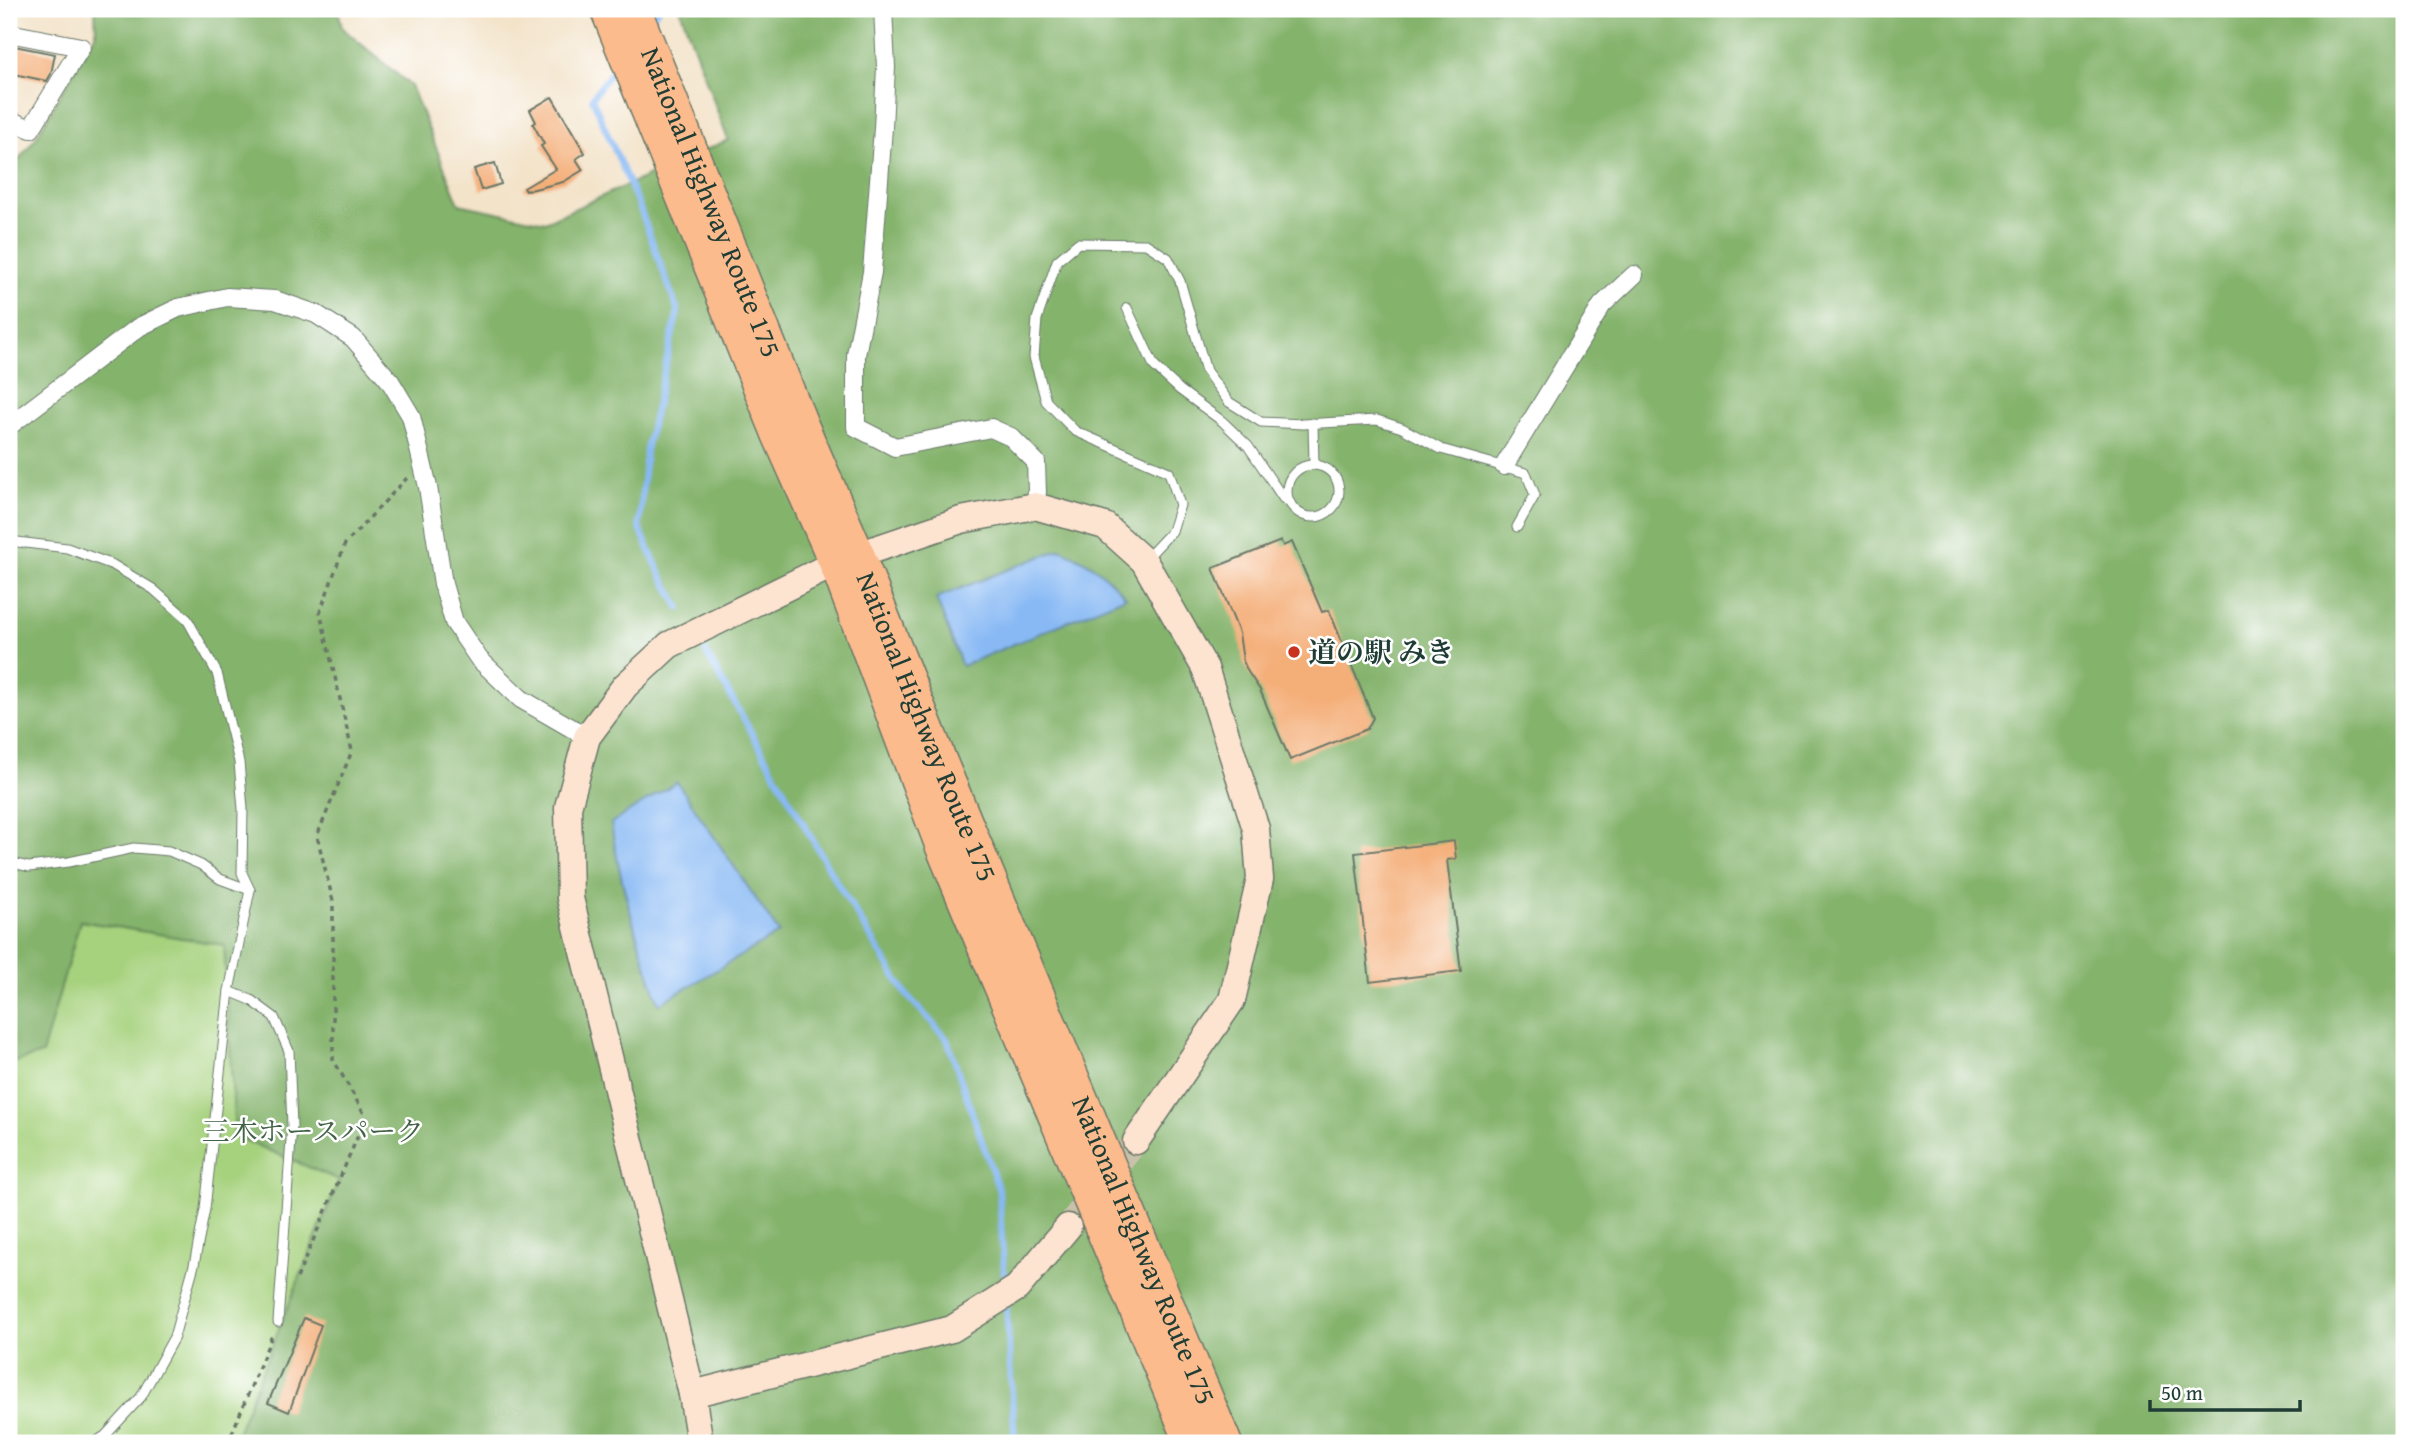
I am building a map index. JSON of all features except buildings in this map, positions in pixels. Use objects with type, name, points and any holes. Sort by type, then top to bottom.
[{"type":"highway","name":"National Highway Route 175","points":[[607,9],[779,435],[847,559],[940,761],[1225,1443]]},
{"type":"highway","name":"National Highway Route 175","points":[[634,9],[801,424],[942,846],[1192,1443]]},
{"type":"highway","points":[[642,9],[652,52]]},
{"type":"street","points":[[883,9],[886,67],[883,128],[872,272],[856,355],[856,427],[895,447],[991,428],[1011,437],[1036,462],[1035,506]]},
{"type":"street","points":[[9,33],[81,47],[31,129],[9,120]]},
{"type":"street","points":[[1504,466],[1602,305],[1634,275]]},
{"type":"street","points":[[9,426],[139,327],[178,308],[227,297],[275,300],[316,314],[353,338],[390,381],[411,416],[424,468],[443,584],[454,622],[479,659],[521,699],[587,737]]},
{"type":"street","points":[[701,1443],[692,1394],[570,898],[568,807],[587,737],[625,686],[669,645],[847,559],[961,520],[1035,506],[1105,526],[1144,561],[1205,668],[1256,829],[1260,879],[1232,1000],[1136,1141]]},
{"type":"street","points":[[692,1394],[952,1329],[1017,1288],[1069,1227]]},
{"type":"lane","points":[[1144,561],[1172,531],[1180,505],[1169,472],[1075,432],[1046,401],[1034,356],[1037,319],[1057,261],[1078,243],[1146,244],[1168,258],[1180,281],[1206,371],[1230,402],[1261,422],[1377,420],[1402,428],[1441,449],[1526,473],[1535,495],[1517,527]]},
{"type":"lane","points":[[1127,308],[1154,366],[1180,390],[1222,421],[1248,446],[1283,498],[1303,515],[1321,516],[1334,506],[1338,499],[1339,483],[1329,470],[1314,464],[1305,466],[1291,477],[1287,485],[1290,503]]},
{"type":"lane","points":[[1313,423],[1314,464]]},
{"type":"lane","points":[[9,541],[66,548],[113,565],[153,589],[187,619],[217,673],[239,762],[243,809],[242,873],[250,890],[229,991],[205,1209],[194,1265],[174,1337],[141,1397],[105,1436],[94,1443]]},
{"type":"lane","points":[[9,862],[29,867],[69,862],[134,848],[169,851],[201,865],[220,879],[250,890]]},
{"type":"lane","points":[[229,991],[251,1000],[274,1017],[289,1051],[292,1126],[278,1322]]},
{"type":"path","points":[[293,1287],[366,1117],[333,1059],[333,901],[317,836],[352,751],[320,612],[345,544],[408,477],[424,468]]},
{"type":"path","points":[[228,1443],[278,1322]]},
{"type":"green space","name":"三木ホースパーク","points":[[95,9],[338,9],[342,28],[411,86],[459,204],[545,222],[728,140],[680,9],[2404,9],[2404,1443],[233,1443],[339,1180],[235,1136],[224,945],[80,921],[42,1054],[9,1064],[9,172],[35,139],[96,33]]},
{"type":"green space","name":"三木ホースパーク","points":[[9,425],[599,1443],[9,1443]]},
{"type":"water","points":[[1060,549],[1096,568],[1126,597],[962,666],[936,598]]},
{"type":"water","points":[[677,782],[779,933],[659,1004],[625,892],[611,823]]},
{"type":"waterway","points":[[649,21],[659,9]]},
{"type":"waterway","points":[[618,63],[592,98],[639,206],[678,311],[646,450],[639,527],[680,608]]},
{"type":"waterway","points":[[705,651],[836,881],[906,994],[947,1039],[999,1191],[1005,1288]]},
{"type":"waterway","points":[[1006,1302],[1015,1443]]},
{"type":"tunnel","points":[[1068,1227],[1136,1141]]},
{"type":"place","name":"道の駅 みき","points":[[1294,652]]}]
